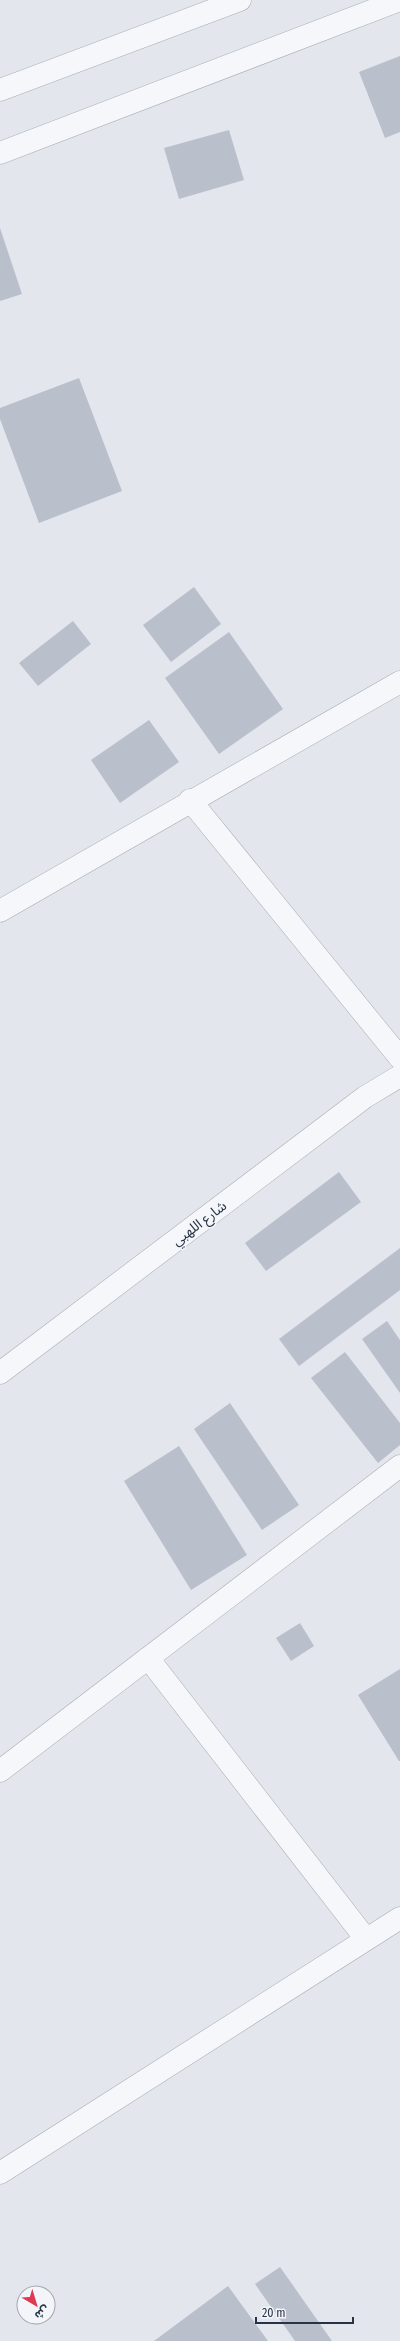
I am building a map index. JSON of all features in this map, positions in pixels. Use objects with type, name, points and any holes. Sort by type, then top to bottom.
[{"type":"street","points":[[0,90],[240,0]]},
{"type":"street","points":[[0,153],[400,0]]},
{"type":"street","points":[[0,911],[190,800],[400,682]]},
{"type":"street","points":[[190,800],[400,1058]]},
{"type":"street","name":"شارع اللهبي","points":[[0,1373],[365,1097],[400,1076]]},
{"type":"street","points":[[0,1771],[400,1466]]},
{"type":"street","points":[[148,1658],[366,1939]]},
{"type":"street","points":[[0,2173],[400,1918]]},
{"type":"building","points":[[400,56],[400,132],[385,138],[359,72]]},
{"type":"building","points":[[229,130],[244,180],[179,199],[164,148]]},
{"type":"building","points":[[0,228],[22,294],[0,301]]},
{"type":"building","points":[[79,378],[122,491],[39,523],[0,419],[0,408]]},
{"type":"building","points":[[194,587],[221,624],[171,662],[143,625]]},
{"type":"building","points":[[73,621],[91,644],[38,686],[19,663]]},
{"type":"building","points":[[229,632],[283,709],[219,754],[165,678]]},
{"type":"building","points":[[149,720],[179,762],[120,803],[91,760]]},
{"type":"building","points":[[339,1172],[361,1202],[266,1271],[245,1243]]},
{"type":"building","points":[[400,1248],[400,1290],[299,1366],[279,1339]]},
{"type":"building","points":[[387,1321],[400,1340],[400,1393],[362,1339]]},
{"type":"building","points":[[345,1352],[400,1423],[400,1445],[378,1463],[311,1378]]},
{"type":"building","points":[[230,1403],[299,1505],[262,1530],[194,1429]]},
{"type":"building","points":[[179,1446],[247,1555],[191,1590],[124,1481]]},
{"type":"building","points":[[300,1623],[314,1646],[291,1661],[276,1638]]},
{"type":"building","points":[[400,1669],[400,1761],[399,1761],[358,1695]]},
{"type":"building","points":[[280,2267],[332,2341],[295,2341],[255,2284]]},
{"type":"building","points":[[228,2286],[268,2341],[154,2341]]}]
